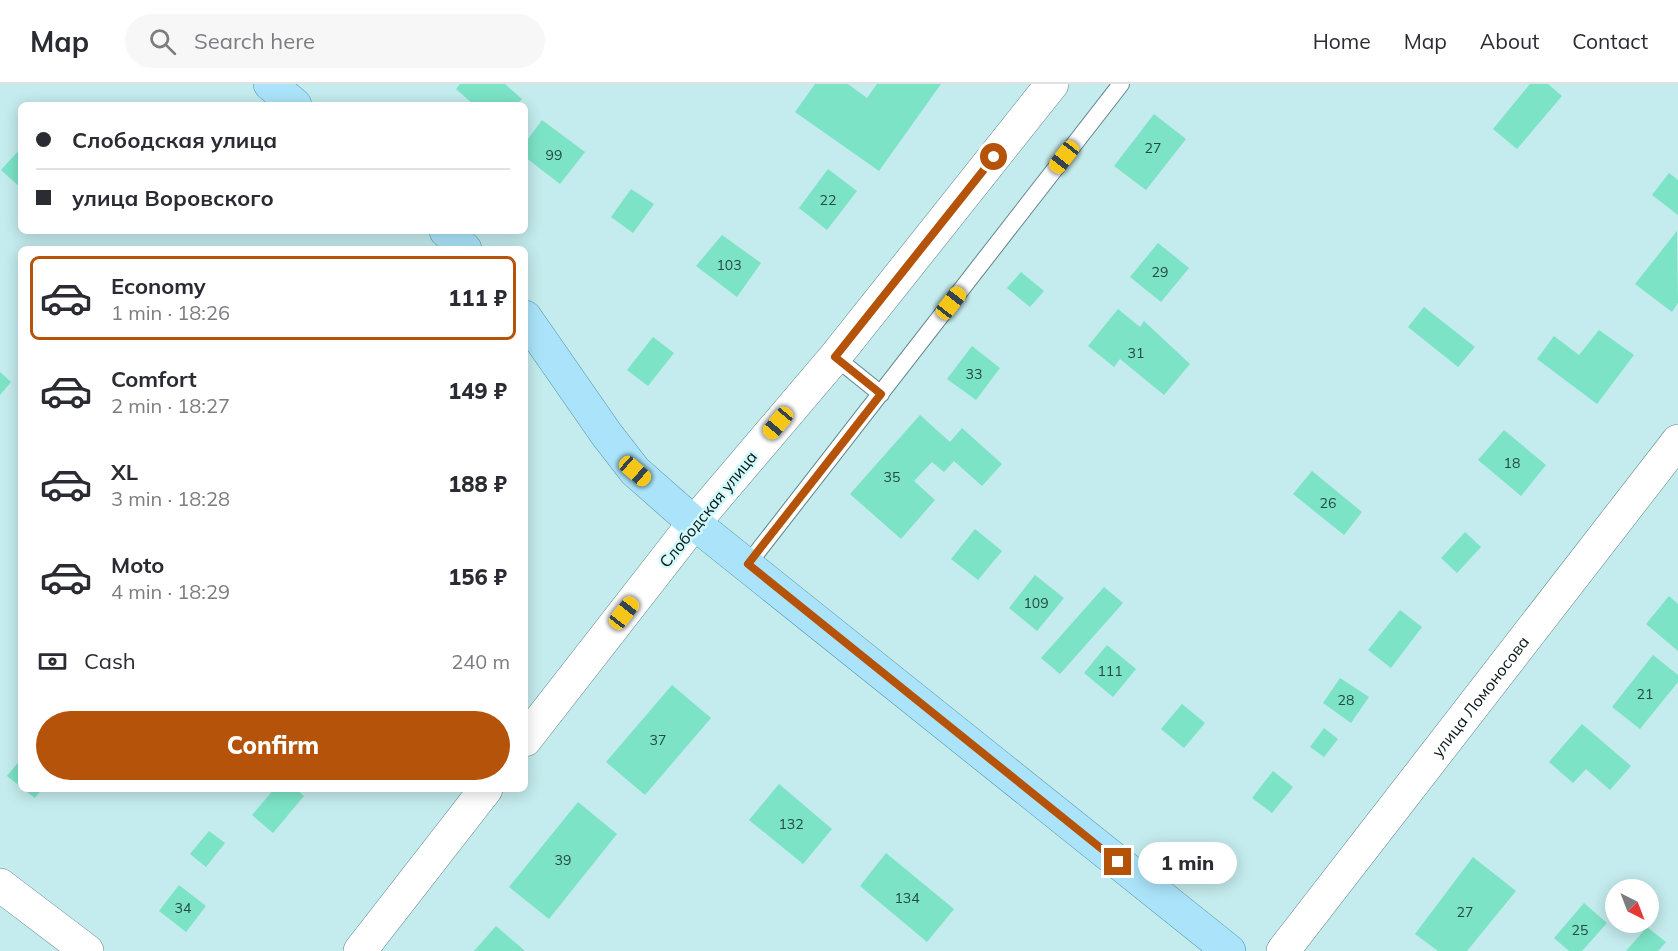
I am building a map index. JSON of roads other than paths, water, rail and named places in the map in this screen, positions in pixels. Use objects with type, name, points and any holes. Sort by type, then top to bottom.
[{"type":"main road","points":[[270,84],[291,102]]},
{"type":"main road","points":[[449,234],[462,246]]},
{"type":"main road","points":[[528,321],[607,435],[635,471],[694,523],[1229,951]]},
{"type":"street","name":"Слободская улица","points":[[528,736],[694,523],[835,357],[1052,84]]},
{"type":"street","name":"улица Ломоносова","points":[[1283,951],[1678,441]]},
{"type":"street","points":[[360,951],[484,792]]},
{"type":"street","points":[[0,885],[87,951]]},
{"type":"lane","points":[[748,564],[1121,84]]},
{"type":"lane","points":[[835,357],[881,394]]}]
